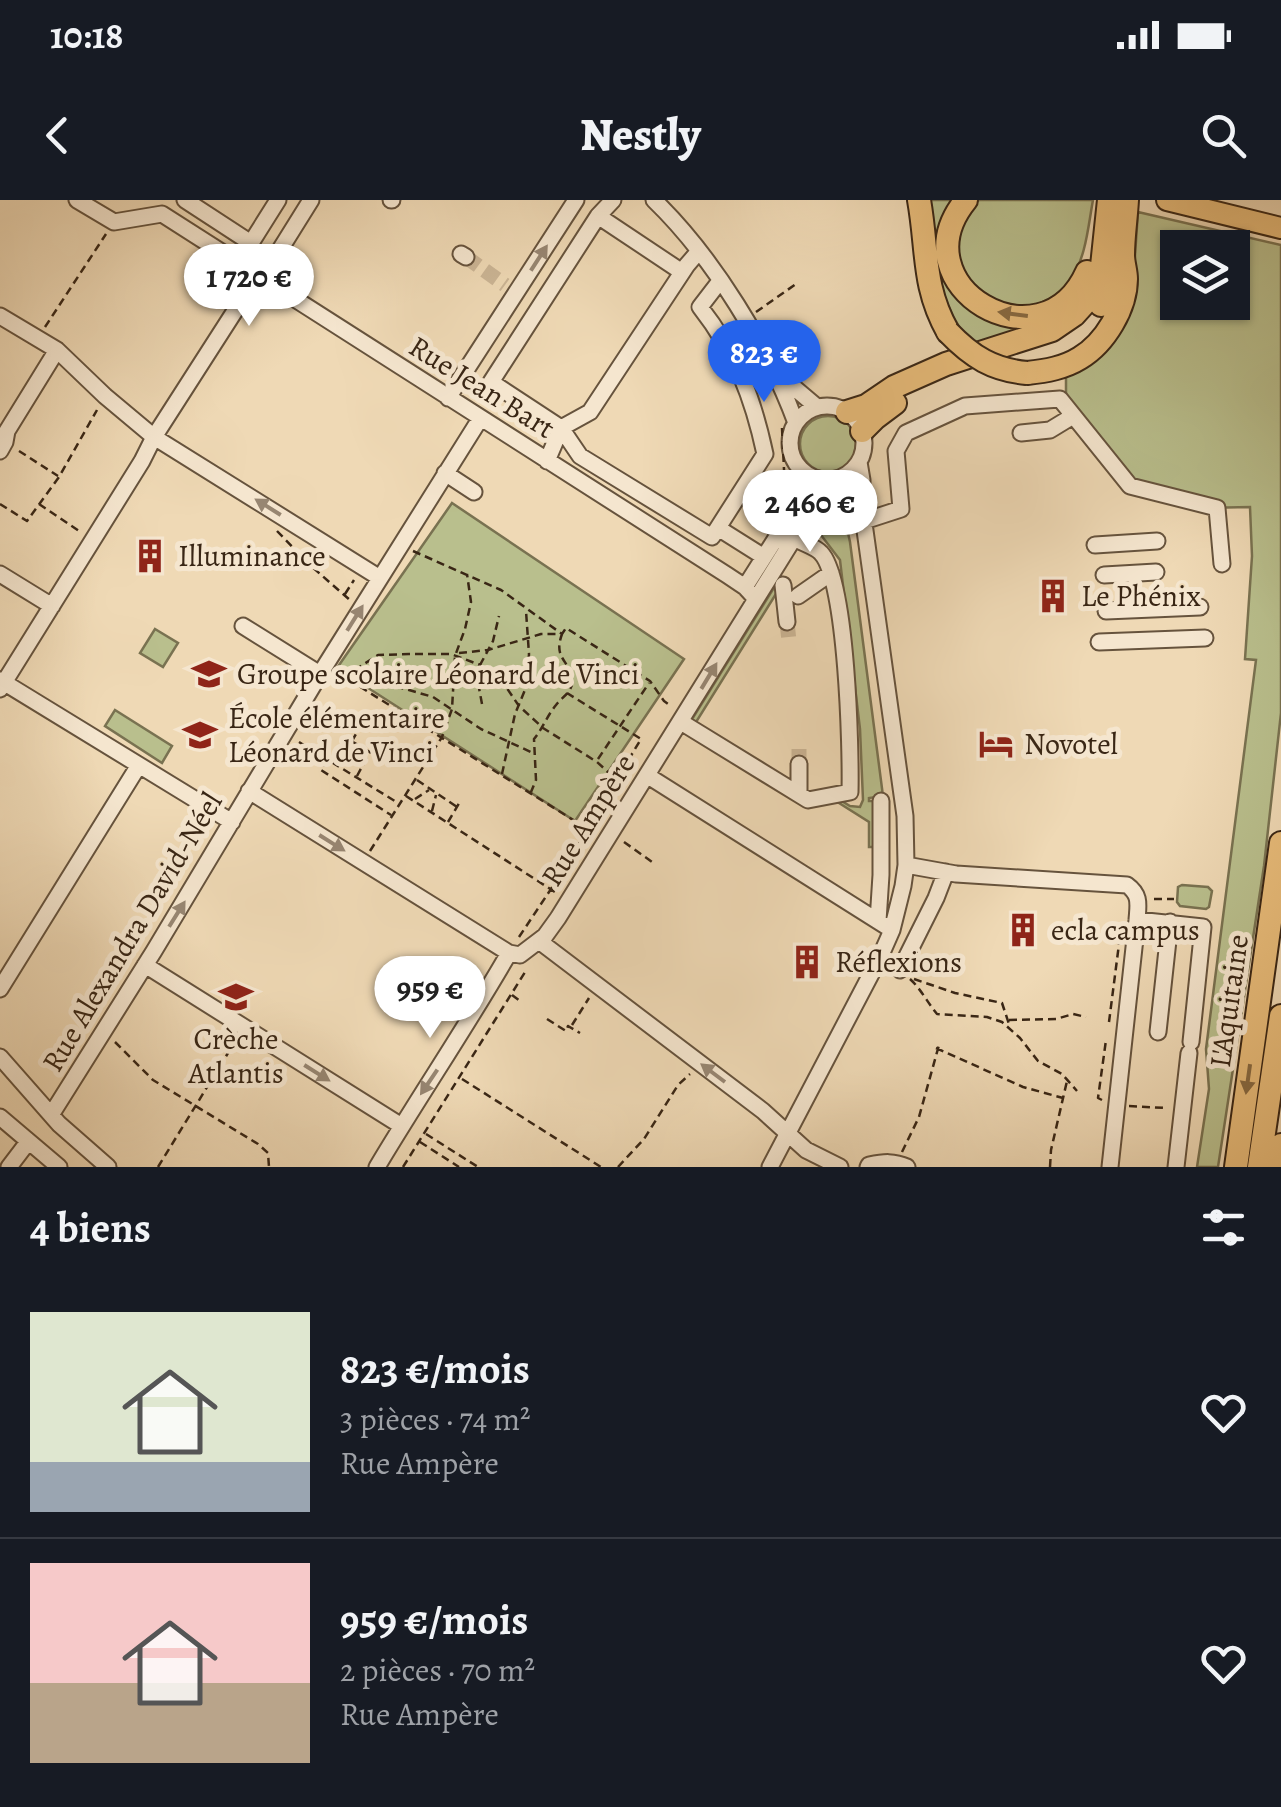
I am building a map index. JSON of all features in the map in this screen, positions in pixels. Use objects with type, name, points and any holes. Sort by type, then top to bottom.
[{"type":"highway","points":[[919,200],[927,278],[938,314],[964,348],[990,366],[1028,373],[1064,366],[1081,358],[1102,338],[1118,312],[1126,277],[1122,259]]},
{"type":"highway","points":[[966,200],[953,219],[948,252],[957,283],[980,305],[1021,318],[1048,313],[1080,286],[1087,275],[1101,200]]},
{"type":"highway","points":[[847,412],[946,364],[1052,330],[1074,316],[1093,294],[1102,266],[1109,200]]},
{"type":"highway","points":[[862,431],[896,403],[953,372],[1058,342],[1080,328],[1110,292],[1122,259],[1127,200]]},
{"type":"highway","name":"L'Aquitaine","points":[[1236,1167],[1281,844]]},
{"type":"highway","points":[[1259,1167],[1281,1016]]},
{"type":"highway","points":[[1278,1167],[1281,1144]]},
{"type":"main road","points":[[1167,200],[1281,228]]},
{"type":"street","points":[[77,200],[117,222]]},
{"type":"street","points":[[185,200],[251,243],[278,200]]},
{"type":"street","points":[[232,822],[1,684],[154,437],[311,200]]},
{"type":"street","points":[[446,397],[510,288],[576,200]]},
{"type":"street","points":[[614,200],[598,216],[492,382],[561,428],[580,456],[712,537],[764,454],[756,412],[738,365],[700,307],[720,281]]},
{"type":"street","points":[[654,200],[699,251],[775,372],[789,422],[792,456],[802,470],[813,478],[832,479],[847,474],[859,462],[864,447],[862,431],[847,412],[832,406],[817,408],[789,422]]},
{"type":"street","name":"Rue Jean Bart","points":[[117,222],[162,214],[750,593]]},
{"type":"street","points":[[598,216],[682,272]]},
{"type":"street","points":[[547,461],[561,428],[590,412],[699,251]]},
{"type":"street","points":[[0,316],[57,350],[154,437],[380,578]]},
{"type":"street","points":[[2,447],[7,431],[57,350]]},
{"type":"street","points":[[775,372],[817,408]]},
{"type":"street","points":[[858,514],[901,510],[896,452],[906,433],[965,406],[1060,399],[1130,486],[1217,508],[1222,564]]},
{"type":"street","points":[[1021,432],[1050,430],[1073,416]]},
{"type":"street","name":"Rue Alexandra David-Néel","points":[[50,1115],[480,419]]},
{"type":"street","points":[[858,514],[862,480],[859,462]]},
{"type":"street","name":"Rue Ampère","points":[[512,949],[520,955],[546,936],[648,776],[750,593],[764,556],[797,504],[803,486],[802,470]]},
{"type":"street","points":[[445,473],[474,492]]},
{"type":"street","points":[[770,1167],[866,987],[885,926],[901,903],[906,865],[904,812],[858,514],[850,489],[832,479]]},
{"type":"street","name":"Rue Ampère","points":[[750,593],[794,538],[819,487],[832,479]]},
{"type":"street","points":[[718,528],[764,556]]},
{"type":"street","points":[[682,719],[808,800],[850,792],[846,671],[831,574],[822,553],[794,538],[784,543],[776,540]]},
{"type":"street","points":[[1095,545],[1157,542]]},
{"type":"street","points":[[1104,575],[1156,572]]},
{"type":"street","points":[[0,574],[52,606]]},
{"type":"street","points":[[798,596],[831,574]]},
{"type":"street","points":[[783,585],[787,622]]},
{"type":"street","points":[[1106,611],[1200,607]]},
{"type":"street","points":[[243,626],[327,672]]},
{"type":"street","points":[[1100,642],[1205,638]]},
{"type":"street","points":[[798,794],[799,764]]},
{"type":"street","points":[[0,989],[139,766]]},
{"type":"street","points":[[648,776],[885,926]]},
{"type":"street","points":[[250,791],[512,949],[376,1167]]},
{"type":"street","points":[[885,926],[881,808],[904,812]]},
{"type":"street","points":[[906,865],[946,872],[1127,886],[1136,891],[1139,900],[1110,1167]]},
{"type":"street","points":[[900,970],[946,872]]},
{"type":"street","points":[[1137,920],[1203,927],[1176,1167]]},
{"type":"street","points":[[1158,1032],[1170,922]]},
{"type":"street","points":[[538,941],[762,1111],[806,1150],[840,1167]]},
{"type":"street","points":[[145,965],[400,1125]]},
{"type":"street","points":[[0,1056],[50,1115],[108,1167]]},
{"type":"street","points":[[0,1116],[59,1167]]},
{"type":"street","points":[[9,1167],[28,1142]]},
{"type":"street","points":[[868,1167],[884,1162],[902,1165]]},
{"type":"path","points":[[38,337],[117,222]]},
{"type":"path","points":[[754,314],[796,284]]},
{"type":"path","points":[[0,504],[26,522],[59,477],[105,396]]},
{"type":"path","points":[[786,492],[789,422]]},
{"type":"path","points":[[2,447],[59,477]]},
{"type":"path","points":[[823,500],[840,496],[858,514]]},
{"type":"path","points":[[40,504],[84,534]]},
{"type":"path","points":[[273,522],[278,532],[352,602]]},
{"type":"path","points":[[416,552],[501,590],[562,634]]},
{"type":"path","points":[[368,854],[442,737],[452,709],[456,654],[470,602],[467,574]]},
{"type":"path","points":[[344,595],[357,576]]},
{"type":"path","points":[[502,775],[527,684],[527,608]]},
{"type":"path","points":[[482,704],[480,666],[493,641],[499,616]]},
{"type":"path","points":[[531,794],[536,780],[534,739],[567,693],[572,679],[558,650],[566,628],[650,682],[682,719]]},
{"type":"path","points":[[327,672],[358,668],[378,655],[471,654],[541,634],[562,634]]},
{"type":"path","points":[[456,654],[502,681],[519,706],[543,728],[597,762],[617,780]]},
{"type":"path","points":[[327,672],[354,683],[587,829]]},
{"type":"path","points":[[597,762],[650,682]]},
{"type":"path","points":[[354,683],[388,684],[433,696],[481,729],[534,754]]},
{"type":"path","points":[[512,949],[641,739],[567,693]]},
{"type":"path","points":[[338,766],[356,734],[342,725]]},
{"type":"path","points":[[293,738],[400,804]]},
{"type":"path","points":[[352,741],[378,757]]},
{"type":"path","points":[[356,778],[370,752]]},
{"type":"path","points":[[327,759],[321,770],[392,816]]},
{"type":"path","points":[[415,779],[457,806]]},
{"type":"path","points":[[413,800],[430,789]]},
{"type":"path","points":[[432,812],[436,793]]},
{"type":"path","points":[[405,795],[550,889]]},
{"type":"path","points":[[448,823],[461,800]]},
{"type":"path","points":[[619,838],[655,864]]},
{"type":"path","points":[[403,1167],[526,970]]},
{"type":"path","points":[[1011,1030],[1002,1002],[955,994],[908,977],[937,1014],[988,1017],[1002,1022],[1038,1061],[1062,1074],[1077,1091]]},
{"type":"path","points":[[511,994],[520,1001]]},
{"type":"path","points":[[547,1019],[566,1031],[590,996]]},
{"type":"path","points":[[1008,1020],[1086,1016]]},
{"type":"path","points":[[570,1027],[580,1033]]},
{"type":"path","points":[[112,1039],[154,1080],[258,1144],[268,1154],[269,1167]]},
{"type":"path","points":[[158,1167],[236,1040]]},
{"type":"path","points":[[902,1165],[937,1047],[1023,1088],[1063,1098]]},
{"type":"path","points":[[618,1167],[644,1139],[690,1074]]},
{"type":"path","points":[[460,1078],[601,1167]]},
{"type":"path","points":[[1050,1167],[1067,1081]]},
{"type":"path","points":[[424,1133],[478,1167]]},
{"type":"path","points":[[419,1141],[459,1167]]},
{"type":"green space","points":[[928,200],[958,200],[950,274],[1027,323],[1022,333],[974,346],[961,330],[939,278]]},
{"type":"green space","points":[[979,200],[1093,200],[1080,262],[1063,290],[1047,300],[1024,306],[1002,304],[983,294],[960,260],[958,239],[964,218]]},
{"type":"green space","points":[[1138,212],[1216,230],[1160,230],[1160,320],[1250,320],[1250,238],[1281,245],[1281,713],[1264,866],[1218,1167],[1197,1167],[1209,1089],[1206,1049],[1256,660],[1245,659],[1252,556],[1250,507],[1202,508],[1135,481],[1066,397],[1066,377],[1088,365],[1134,270]]},
{"type":"green space","points":[[828,416],[848,424],[856,444],[848,464],[828,472],[808,464],[800,444],[808,424]]},
{"type":"green space","points":[[452,503],[684,659],[575,821],[337,668]]},
{"type":"green space","points":[[827,506],[828,511],[844,515],[850,542],[883,796],[869,798],[877,801],[877,847],[869,847],[869,822],[839,803],[840,800],[860,807],[863,800],[860,729],[840,560],[821,535],[813,542],[808,538]]},
{"type":"green space","points":[[775,586],[779,589],[693,727],[689,724]]},
{"type":"green space","points":[[155,629],[178,643],[163,667],[140,653]]},
{"type":"green space","points":[[115,710],[172,746],[162,763],[105,726]]},
{"type":"green space","points":[[1178,887],[1208,887],[1212,891],[1209,907],[1180,906]]},
{"type":"tunnel","points":[[466,257],[505,285]]},
{"type":"tunnel","points":[[787,622],[789,641]]},
{"type":"tunnel","points":[[799,745],[799,764]]},
{"type":"place","name":"Illuminance","points":[[150,556]]},
{"type":"place","name":"Le Phénix","points":[[1053,596]]},
{"type":"place","name":"Groupe scolaire Léonard de Vinci","points":[[209,674]]},
{"type":"place","name":"École élémentaire Léonard de Vinci","points":[[200,735]]},
{"type":"place","name":"Novotel","points":[[996,744]]},
{"type":"place","name":"ecla campus","points":[[1023,930]]},
{"type":"place","name":"Réflexions","points":[[807,962]]},
{"type":"place","name":"Crèche Atlantis","points":[[236,997]]}]
